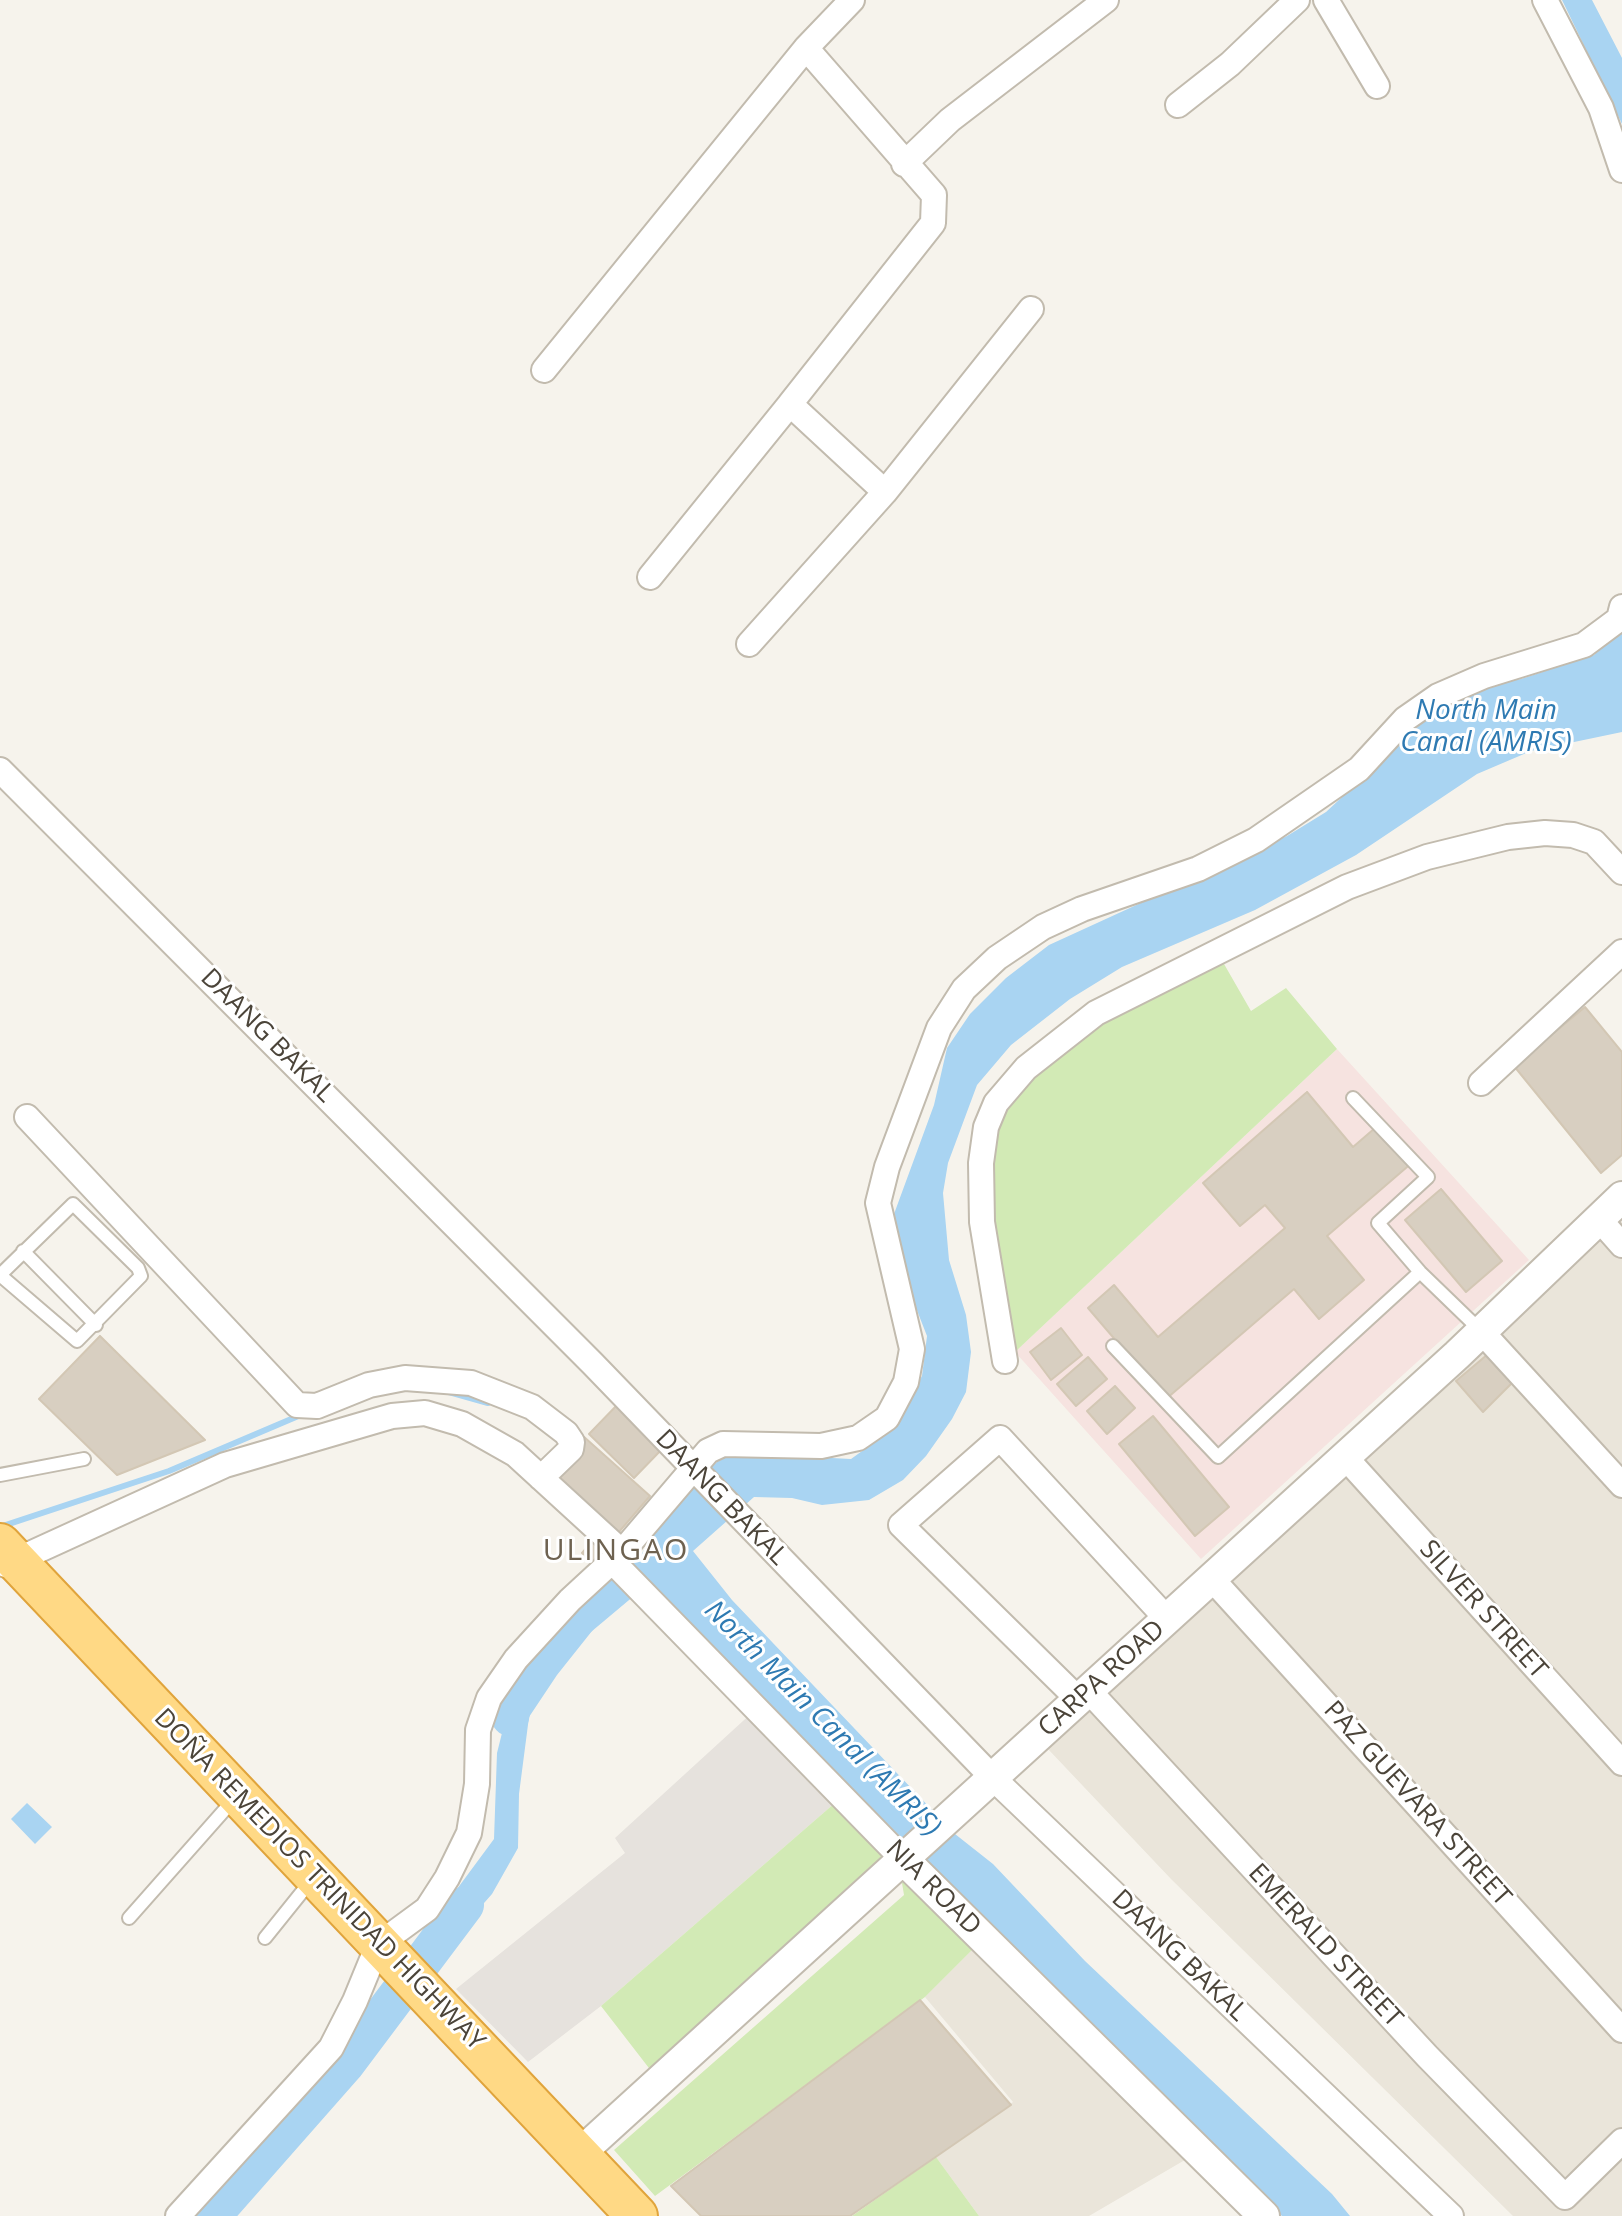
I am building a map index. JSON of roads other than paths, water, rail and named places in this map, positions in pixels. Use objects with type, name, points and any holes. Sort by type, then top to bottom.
[{"type":"highway","name":"DOÑA REMEDIOS TRINIDAD HIGHWAY","points":[[6,1556],[238,1795],[385,1953],[423,1987],[637,2216]]},
{"type":"street","points":[[544,370],[806,48],[852,0]]},
{"type":"street","points":[[904,164],[950,120],[1106,0]]},
{"type":"street","points":[[1178,105],[1230,64],[1297,0]]},
{"type":"street","points":[[1326,0],[1377,86]]},
{"type":"street","points":[[1545,0],[1601,108],[1622,170]]},
{"type":"street","points":[[650,577],[933,223],[934,195],[806,48]]},
{"type":"street","points":[[749,644],[885,492],[1031,309]]},
{"type":"street","points":[[790,404],[885,492]]},
{"type":"street","points":[[178,2216],[331,2048],[385,1953],[427,1909],[469,1833],[477,1784],[478,1730],[489,1698],[516,1659],[570,1600],[623,1566],[697,1473],[708,1451],[723,1444],[821,1446],[858,1438],[887,1418],[906,1382],[912,1349],[904,1304],[883,1234],[878,1203],[939,1028],[964,989],[997,958],[1043,927],[1082,909],[1198,869],[1256,840],[1359,769],[1405,719],[1438,696],[1484,676],[1584,645],[1619,619],[1622,607]]},
{"type":"street","name":"DAANG BAKAL","points":[[0,770],[547,1318],[993,1778],[1451,2216]]},
{"type":"street","points":[[1005,1361],[982,1222],[981,1163],[986,1127],[996,1103],[1026,1068],[1096,1013],[1347,887],[1427,857],[1508,837],[1545,833],[1573,835],[1594,842],[1622,872]]},
{"type":"street","points":[[1481,1083],[1622,952]]},
{"type":"street","points":[[27,1117],[297,1405],[317,1406],[369,1385],[405,1378],[471,1383],[532,1407],[566,1433],[572,1442],[571,1449],[541,1478]]},
{"type":"street","name":"CARPA ROAD","points":[[578,2155],[904,1853],[993,1778],[1168,1620],[1622,1197]]},
{"type":"street","points":[[1599,1219],[1622,1245]]},
{"type":"street","points":[[1481,1331],[1622,1485]]},
{"type":"street","name":"NIA ROAD","points":[[6,1556],[225,1465],[392,1416],[425,1413],[462,1424],[515,1454],[541,1478],[904,1853],[1264,2216]]},
{"type":"street","name":"EMERALD STREET","points":[[1168,1620],[1000,1438],[901,1525],[1084,1696],[1565,2197],[1622,2141]]},
{"type":"street","name":"SILVER STREET","points":[[1345,1457],[1622,1763]]},
{"type":"street","name":"PAZ GUEVARA STREET","points":[[1212,1579],[1622,2030]]},
{"type":"lane","points":[[1353,1098],[1428,1177],[1378,1223],[1420,1272],[1481,1331]]},
{"type":"lane","points":[[73,1204],[141,1276],[81,1340],[73,1341],[0,1274],[23,1251],[73,1204]]},
{"type":"lane","points":[[23,1251],[96,1325]]},
{"type":"lane","points":[[1113,1346],[1218,1457],[1420,1272]]},
{"type":"lane","points":[[0,1475],[84,1459]]},
{"type":"lane","points":[[129,1918],[238,1795]]},
{"type":"lane","points":[[265,1938],[315,1876]]},
{"type":"water","points":[[1562,0],[1592,0],[1622,58],[1622,124]]},
{"type":"water","name":"North Main Canal (AMRIS)","points":[[1622,630],[1622,732],[1531,751],[1477,774],[1356,855],[1255,910],[1122,967],[1070,999],[1011,1045],[977,1085],[948,1163],[943,1193],[949,1260],[966,1315],[971,1352],[966,1392],[952,1419],[926,1456],[903,1480],[869,1500],[822,1505],[792,1498],[754,1497],[693,1551],[732,1600],[955,1834],[993,1864],[1085,1961],[1332,2194],[1350,2216],[1282,2216],[642,1580],[623,1592],[557,1675],[529,1717],[519,1794],[518,1848],[492,1894],[439,1954],[423,1935],[494,1839],[497,1753],[511,1697],[595,1601],[633,1570],[650,1539],[692,1484],[717,1462],[734,1453],[851,1459],[890,1431],[922,1376],[927,1336],[911,1295],[894,1214],[934,1105],[947,1048],[970,1014],[1006,978],[1049,945],[1287,836],[1326,812],[1427,718],[1447,704],[1494,684],[1521,679],[1594,655]]},
{"type":"water","points":[[27,1803],[52,1827],[35,1844],[11,1819]]},
{"type":"waterway","points":[[449,1392],[488,1403]]},
{"type":"waterway","points":[[0,1527],[169,1471],[303,1414]]},
{"type":"waterway","points":[[510,1717],[513,1703],[559,1634],[627,1577]]},
{"type":"waterway","points":[[212,2216],[345,2065],[465,1905]]},
{"type":"district","name":"ULINGAO","points":[[616,1551]]}]
